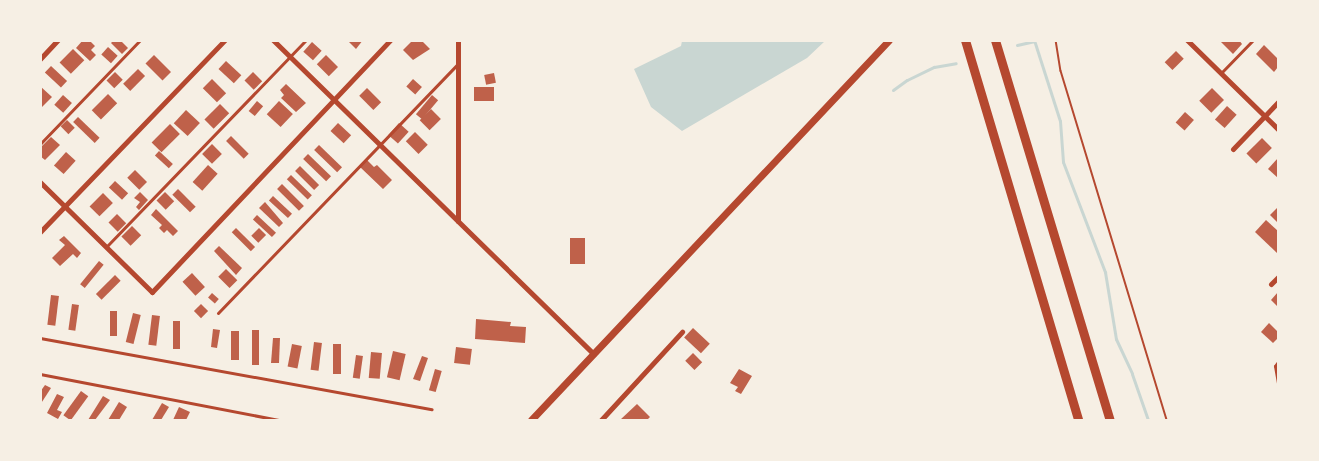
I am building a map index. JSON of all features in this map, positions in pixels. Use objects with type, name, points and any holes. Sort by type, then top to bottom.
[{"type":"highway","points":[[965,40],[1078,420]]},
{"type":"highway","points":[[995,40],[1110,420]]},
{"type":"street","points":[[40,59],[58,40]]},
{"type":"street","points":[[40,232],[225,40]]},
{"type":"street","points":[[273,40],[594,354]]},
{"type":"street","points":[[40,182],[152,292],[390,40]]},
{"type":"street","points":[[458,40],[458,221]]},
{"type":"street","points":[[531,420],[889,40]]},
{"type":"street","points":[[1187,40],[1278,129]]},
{"type":"street","points":[[1233,149],[1278,102]]},
{"type":"street","points":[[1271,284],[1278,277]]},
{"type":"street","points":[[601,420],[682,332]]},
{"type":"lane","points":[[40,144],[140,40]]},
{"type":"lane","points":[[107,247],[306,40]]},
{"type":"lane","points":[[1221,73],[1252,40]]},
{"type":"lane","points":[[218,313],[458,63]]},
{"type":"lane","points":[[40,338],[432,409]]},
{"type":"lane","points":[[1278,362],[1275,366],[1278,383]]},
{"type":"lane","points":[[40,374],[279,420]]},
{"type":"path","points":[[1056,40],[1061,71],[1167,420]]},
{"type":"shaded area","points":[[682,40],[825,41],[807,58],[682,131],[651,107],[634,69],[681,46]]},
{"type":"building","points":[[83,40],[89,40],[95,46],[91,50],[96,55],[90,61],[76,48]]},
{"type":"building","points":[[114,40],[120,40],[128,48],[122,54],[111,43]]},
{"type":"building","points":[[363,40],[356,49],[349,42]]},
{"type":"building","points":[[413,40],[421,40],[430,49],[413,60],[403,50]]},
{"type":"building","points":[[1219,40],[1239,40],[1242,44],[1233,54]]},
{"type":"building","points":[[312,42],[322,51],[313,60],[303,52]]},
{"type":"building","points":[[1264,45],[1278,59],[1278,67],[1274,72],[1256,54]]},
{"type":"building","points":[[108,47],[118,56],[111,63],[101,54]]},
{"type":"building","points":[[73,49],[84,60],[71,74],[60,62]]},
{"type":"building","points":[[1176,51],[1184,59],[1172,70],[1165,62]]},
{"type":"building","points":[[154,55],[171,72],[162,80],[146,63]]},
{"type":"building","points":[[326,55],[338,67],[329,76],[317,64]]},
{"type":"building","points":[[226,61],[241,75],[234,83],[218,69]]},
{"type":"building","points":[[51,66],[67,81],[61,88],[45,73]]},
{"type":"building","points":[[138,69],[145,76],[130,91],[123,84]]},
{"type":"building","points":[[115,72],[123,80],[114,88],[107,80]]},
{"type":"building","points":[[253,72],[262,81],[254,90],[245,80]]},
{"type":"building","points":[[494,73],[496,83],[486,85],[484,75]]},
{"type":"building","points":[[212,79],[226,93],[217,102],[203,88]]},
{"type":"building","points":[[413,79],[422,87],[415,94],[406,86]]},
{"type":"building","points":[[286,84],[306,103],[296,112],[281,98],[284,95],[280,90]]},
{"type":"building","points":[[40,86],[52,97],[40,109]]},
{"type":"building","points":[[474,87],[494,87],[494,101],[474,101]]},
{"type":"building","points":[[367,88],[381,102],[373,110],[359,96]]},
{"type":"building","points":[[1212,88],[1224,100],[1211,113],[1199,101]]},
{"type":"building","points":[[108,94],[117,103],[101,119],[92,110]]},
{"type":"building","points":[[63,95],[72,103],[63,113],[54,105]]},
{"type":"building","points":[[432,95],[438,100],[422,119],[416,114]]},
{"type":"building","points":[[257,101],[263,106],[255,116],[249,111]]},
{"type":"building","points":[[279,101],[293,114],[281,127],[267,114]]},
{"type":"building","points":[[220,104],[229,113],[214,129],[204,120]]},
{"type":"building","points":[[1227,106],[1237,115],[1225,128],[1215,119]]},
{"type":"building","points":[[431,109],[441,119],[430,130],[420,120]]},
{"type":"building","points":[[186,110],[200,123],[188,136],[174,123]]},
{"type":"building","points":[[1185,112],[1194,120],[1185,130],[1176,122]]},
{"type":"building","points":[[78,117],[100,138],[95,143],[73,122]]},
{"type":"building","points":[[67,120],[75,128],[68,134],[61,126]]},
{"type":"building","points":[[338,123],[351,135],[344,143],[330,131]]},
{"type":"building","points":[[399,123],[409,132],[398,144],[388,135]]},
{"type":"building","points":[[170,124],[180,134],[162,152],[152,142]]},
{"type":"building","points":[[415,132],[428,145],[419,154],[406,141]]},
{"type":"building","points":[[231,136],[249,154],[244,159],[226,141]]},
{"type":"building","points":[[51,137],[60,145],[45,160],[40,156],[40,148]]},
{"type":"building","points":[[1262,138],[1272,148],[1256,163],[1246,154]]},
{"type":"building","points":[[212,144],[222,154],[212,164],[202,154]]},
{"type":"building","points":[[319,145],[342,167],[337,172],[314,150]]},
{"type":"building","points":[[159,151],[173,164],[169,168],[155,155]]},
{"type":"building","points":[[66,152],[76,161],[64,174],[54,165]]},
{"type":"building","points":[[308,154],[331,176],[326,181],[303,159]]},
{"type":"building","points":[[1278,158],[1278,178],[1268,169]]},
{"type":"building","points":[[367,160],[374,167],[377,165],[392,180],[383,189],[360,167]]},
{"type":"building","points":[[208,165],[218,174],[202,191],[193,182]]},
{"type":"building","points":[[300,166],[319,185],[314,190],[295,171]]},
{"type":"building","points":[[135,170],[147,182],[139,190],[127,178]]},
{"type":"building","points":[[291,175],[312,195],[308,199],[287,179]]},
{"type":"building","points":[[115,181],[128,193],[122,200],[109,188]]},
{"type":"building","points":[[282,184],[304,206],[299,211],[277,189]]},
{"type":"building","points":[[178,189],[196,207],[190,212],[172,195]]},
{"type":"building","points":[[140,192],[148,200],[139,210],[136,207],[140,202],[134,198]]},
{"type":"building","points":[[165,192],[174,201],[166,210],[157,200]]},
{"type":"building","points":[[103,193],[113,203],[99,216],[90,206]]},
{"type":"building","points":[[273,196],[292,214],[288,218],[269,200]]},
{"type":"building","points":[[265,202],[283,223],[279,227],[259,208]]},
{"type":"building","points":[[1278,207],[1278,223],[1270,215]]},
{"type":"building","points":[[156,209],[178,231],[173,236],[167,230],[164,233],[159,228],[162,225],[151,215]]},
{"type":"building","points":[[117,214],[126,223],[118,232],[109,222]]},
{"type":"building","points":[[257,215],[276,233],[272,237],[253,219]]},
{"type":"building","points":[[1266,220],[1278,231],[1277,253],[1255,232]]},
{"type":"building","points":[[132,226],[141,235],[131,246],[121,237]]},
{"type":"building","points":[[236,228],[255,247],[251,251],[232,232]]},
{"type":"building","points":[[259,228],[266,235],[258,243],[251,236]]},
{"type":"building","points":[[64,236],[81,253],[77,258],[73,254],[60,266],[52,258],[65,245],[59,240]]},
{"type":"building","points":[[570,238],[585,238],[585,264],[570,264]]},
{"type":"building","points":[[219,246],[242,268],[236,275],[214,251]]},
{"type":"building","points":[[99,261],[104,265],[85,288],[80,284]]},
{"type":"building","points":[[226,269],[237,280],[230,288],[218,277]]},
{"type":"building","points":[[192,273],[205,287],[195,296],[182,282]]},
{"type":"building","points":[[115,275],[121,281],[102,300],[96,294]]},
{"type":"building","points":[[1278,292],[1278,307],[1271,300]]},
{"type":"building","points":[[212,293],[219,299],[215,303],[208,298]]},
{"type":"building","points":[[51,295],[59,296],[55,326],[47,325]]},
{"type":"building","points":[[72,304],[79,305],[75,331],[68,330]]},
{"type":"building","points":[[201,304],[208,311],[201,318],[194,311]]},
{"type":"building","points":[[110,311],[117,311],[117,336],[110,336]]},
{"type":"building","points":[[133,313],[141,315],[134,344],[126,342]]},
{"type":"building","points":[[152,315],[160,316],[156,346],[148,345]]},
{"type":"building","points":[[476,319],[511,322],[510,326],[526,327],[525,343],[475,339]]},
{"type":"building","points":[[173,321],[180,321],[180,349],[173,349]]},
{"type":"building","points":[[1269,323],[1278,332],[1278,338],[1273,343],[1261,332]]},
{"type":"building","points":[[693,328],[710,344],[701,353],[684,338]]},
{"type":"building","points":[[213,329],[220,330],[217,348],[211,347]]},
{"type":"building","points":[[252,330],[259,330],[259,365],[252,365]]},
{"type":"building","points":[[231,331],[239,331],[239,360],[231,360]]},
{"type":"building","points":[[273,338],[280,338],[279,363],[271,363]]},
{"type":"building","points":[[314,342],[322,343],[319,371],[311,370]]},
{"type":"building","points":[[292,344],[302,346],[297,368],[288,367]]},
{"type":"building","points":[[333,344],[341,344],[341,374],[333,374]]},
{"type":"building","points":[[456,347],[472,349],[470,365],[454,363]]},
{"type":"building","points":[[393,351],[406,354],[400,380],[387,377]]},
{"type":"building","points":[[371,352],[382,353],[380,379],[369,378]]},
{"type":"building","points":[[693,353],[702,362],[694,370],[685,361]]},
{"type":"building","points":[[356,355],[363,356],[360,379],[353,378]]},
{"type":"building","points":[[422,356],[428,358],[420,381],[413,379]]},
{"type":"building","points":[[435,369],[442,371],[436,392],[429,390]]},
{"type":"building","points":[[739,369],[752,376],[741,394],[735,391],[738,387],[730,383]]},
{"type":"building","points":[[45,385],[51,388],[40,405],[40,392]]},
{"type":"building","points":[[81,391],[88,396],[71,420],[63,415]]},
{"type":"building","points":[[57,394],[64,397],[57,410],[62,412],[58,419],[47,413]]},
{"type":"building","points":[[103,396],[110,400],[95,420],[88,420]]},
{"type":"building","points":[[119,402],[127,407],[119,420],[108,420]]},
{"type":"building","points":[[162,403],[169,407],[161,420],[152,420]]},
{"type":"building","points":[[637,404],[650,417],[647,420],[620,420]]},
{"type":"building","points":[[179,407],[190,412],[186,420],[173,420]]},
{"type":"waterway","points":[[1034,40],[1060,121],[1063,162],[1105,272],[1116,339],[1132,374],[1148,420]]},
{"type":"waterway","points":[[1017,45],[1034,41]]},
{"type":"waterway","points":[[893,90],[907,80],[934,67],[956,63]]}]
